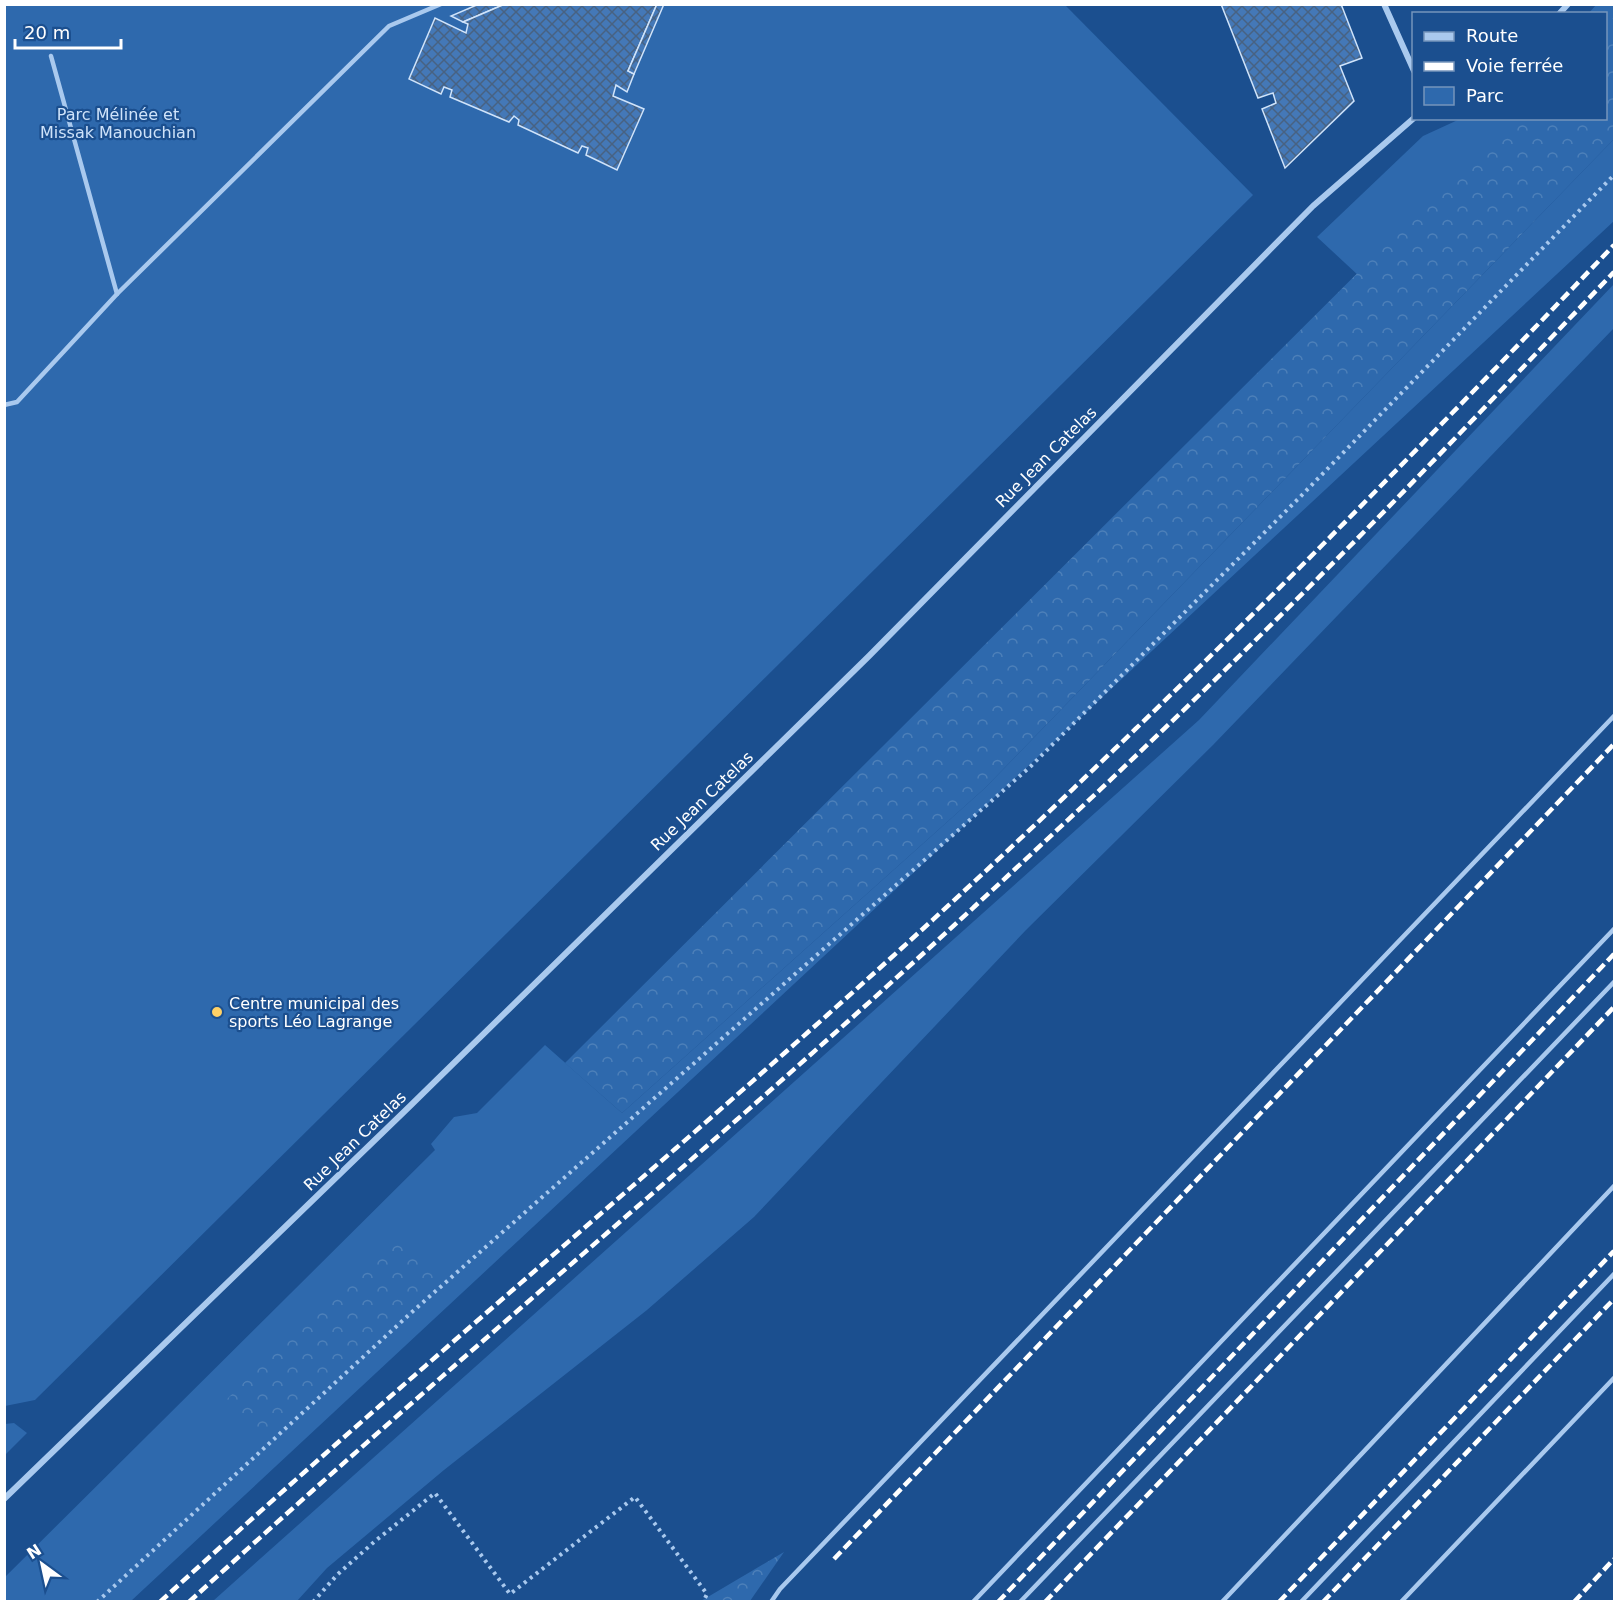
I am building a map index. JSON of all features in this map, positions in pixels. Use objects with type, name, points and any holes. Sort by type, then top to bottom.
[{"type":"street","points":[[1384,4],[1412,69]]},
{"type":"street","name":"Rue Jean Catelas","points":[[4,1499],[418,1099],[869,656],[1312,206],[1412,120]]},
{"type":"lane","points":[[4,405],[17,402],[117,294],[389,26],[441,4]]},
{"type":"lane","points":[[51,56],[117,294]]},
{"type":"lane","points":[[771,1602],[797,1571],[1614,717]]},
{"type":"lane","points":[[973,1602],[1614,928]]},
{"type":"lane","points":[[1020,1602],[1614,982]]},
{"type":"lane","points":[[1222,1602],[1614,1186]]},
{"type":"lane","points":[[1301,1602],[1614,1274]]},
{"type":"lane","points":[[1401,1602],[1614,1378]]},
{"type":"path","points":[[97,1602],[421,1305],[1031,766],[1300,497],[1614,175]]},
{"type":"path","points":[[313,1602],[337,1575],[366,1549],[435,1493],[510,1594],[635,1497],[707,1594],[703,1602]]},
{"type":"green space","name":"Centre municipal des sports Léo Lagrange","points":[[5,5],[1065,5],[1253,195],[35,1400],[5,1406]]},
{"type":"green space","points":[[1596,5],[1614,5],[1614,21],[1607,29],[1607,12],[1590,12]]},
{"type":"green space","points":[[1614,17],[1614,139],[985,788],[622,1113],[565,1063],[1511,120],[1607,120],[1607,25]]},
{"type":"green space","points":[[1458,120],[1516,120],[1359,276],[1317,237],[1423,136]]},
{"type":"green space","points":[[1614,139],[1614,221],[131,1601],[5,1602],[5,1577],[435,1150],[431,1144],[454,1117],[477,1113],[545,1045],[622,1113],[985,788]]},
{"type":"green space","points":[[1614,284],[1614,328],[1213,745],[1026,930],[754,1217],[647,1310],[444,1470],[327,1568],[297,1601],[213,1601],[1199,720]]},
{"type":"green space","points":[[398,1229],[442,1273],[261,1434],[222,1404]]},
{"type":"green space","points":[[14,1423],[27,1433],[5,1455],[5,1424]]},
{"type":"green space","points":[[784,1552],[750,1601],[701,1601]]},
{"type":"building","points":[[479,4],[505,4],[463,22],[451,16]]},
{"type":"building","points":[[505,4],[657,4],[628,71],[634,74],[627,92],[616,85],[613,96],[644,109],[617,170],[586,155],[588,148],[582,146],[578,153],[518,125],[519,120],[514,116],[509,122],[450,97],[452,90],[444,87],[441,94],[409,79],[435,18],[466,33],[468,24],[463,22]]},
{"type":"building","points":[[657,4],[664,4],[634,74],[628,71]]},
{"type":"building","points":[[1221,4],[1341,4],[1362,58],[1340,66],[1354,101],[1285,168],[1262,109],[1276,103],[1273,93],[1258,98]]},
{"type":"railway","points":[[160,1602],[329,1450],[843,1001],[1042,818],[1140,725],[1332,535],[1614,245]]},
{"type":"railway","points":[[189,1602],[384,1427],[877,995],[1066,822],[1202,693],[1335,561],[1614,272]]},
{"type":"railway","points":[[834,1559],[1614,744]]},
{"type":"railway","points":[[998,1602],[1614,954]]},
{"type":"railway","points":[[1045,1602],[1614,1007]]},
{"type":"railway","points":[[1279,1602],[1614,1251]]},
{"type":"railway","points":[[1323,1602],[1614,1299]]},
{"type":"railway","points":[[1574,1602],[1614,1559]]},
{"type":"place","name":"Centre municipal des sports Léo Lagrange","points":[[217,1012]]},
{"type":"park label","name":"Parc Mélinée et Missak Manouchian","points":[[118,123]]}]
